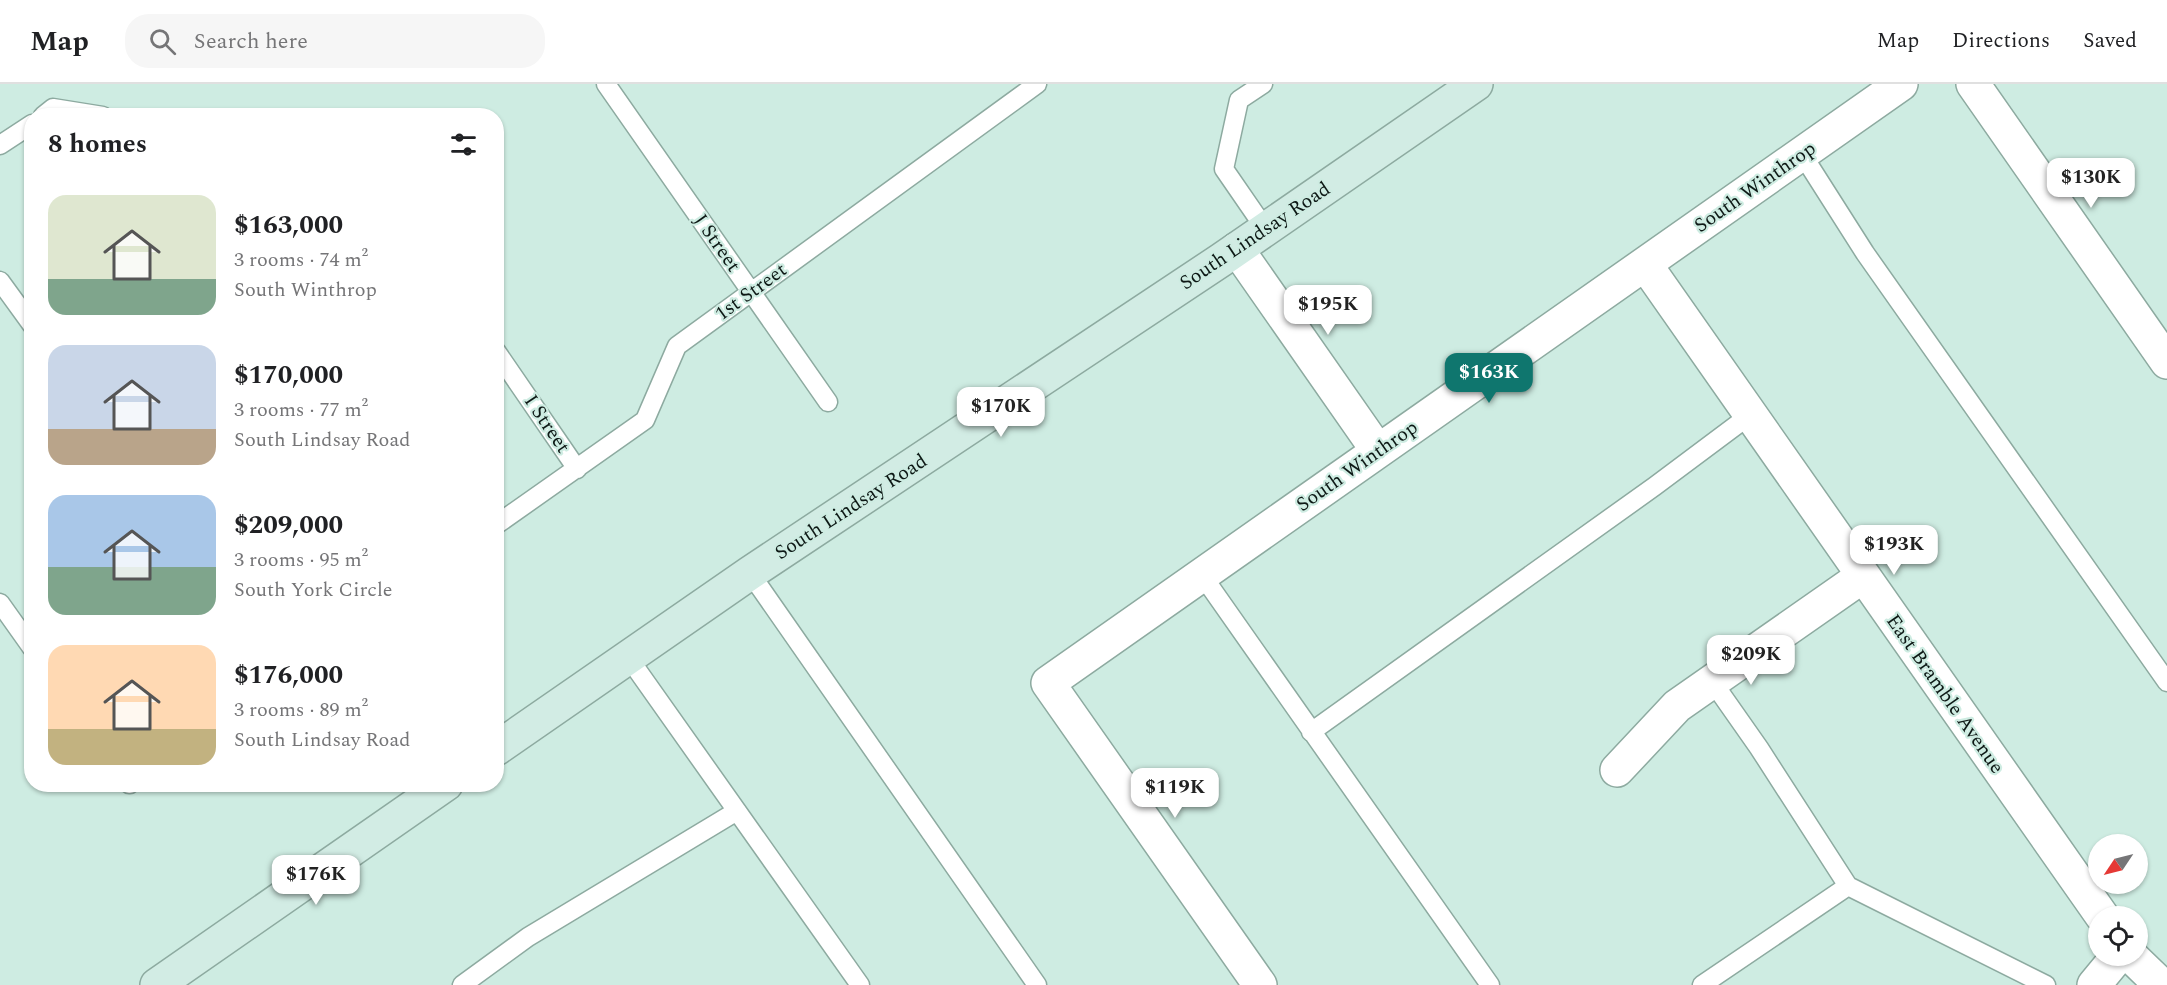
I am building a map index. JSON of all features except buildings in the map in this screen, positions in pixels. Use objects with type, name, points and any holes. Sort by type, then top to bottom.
[{"type":"main road","name":"South Lindsay Road","points":[[504,743],[750,573],[1266,230],[1476,84]]},
{"type":"main road","points":[[157,985],[434,792]]},
{"type":"street","name":"South Winthrop","points":[[1260,985],[1048,683],[1901,84]]},
{"type":"street","points":[[1973,84],[2167,362]]},
{"type":"street","points":[[1237,249],[1378,452]]},
{"type":"street","name":"East Bramble Avenue","points":[[1645,264],[2095,906]]},
{"type":"street","points":[[1617,770],[1677,706],[1863,576]]},
{"type":"street","points":[[2094,985],[2110,966]]},
{"type":"street","points":[[2141,966],[2161,985]]},
{"type":"lane","name":"J Street","points":[[606,84],[828,402]]},
{"type":"lane","name":"1st Street","points":[[504,519],[645,420],[677,346],[1037,84]]},
{"type":"lane","points":[[1263,84],[1239,100],[1224,169],[1266,230]]},
{"type":"lane","points":[[0,146],[24,130]]},
{"type":"lane","points":[[1802,154],[1872,263],[2167,682]]},
{"type":"lane","points":[[0,281],[24,314]]},
{"type":"lane","name":"I Street","points":[[504,363],[577,469]]},
{"type":"lane","points":[[1311,732],[1655,486],[1750,415]]},
{"type":"lane","points":[[750,573],[1037,985]]},
{"type":"lane","points":[[1202,575],[1490,985]]},
{"type":"lane","points":[[0,603],[24,637]]},
{"type":"lane","points":[[628,657],[860,985]]},
{"type":"lane","points":[[1712,681],[1759,748],[1848,886],[2046,985]]},
{"type":"lane","points":[[462,985],[528,937],[737,811]]},
{"type":"lane","points":[[1702,985],[1848,886]]}]
